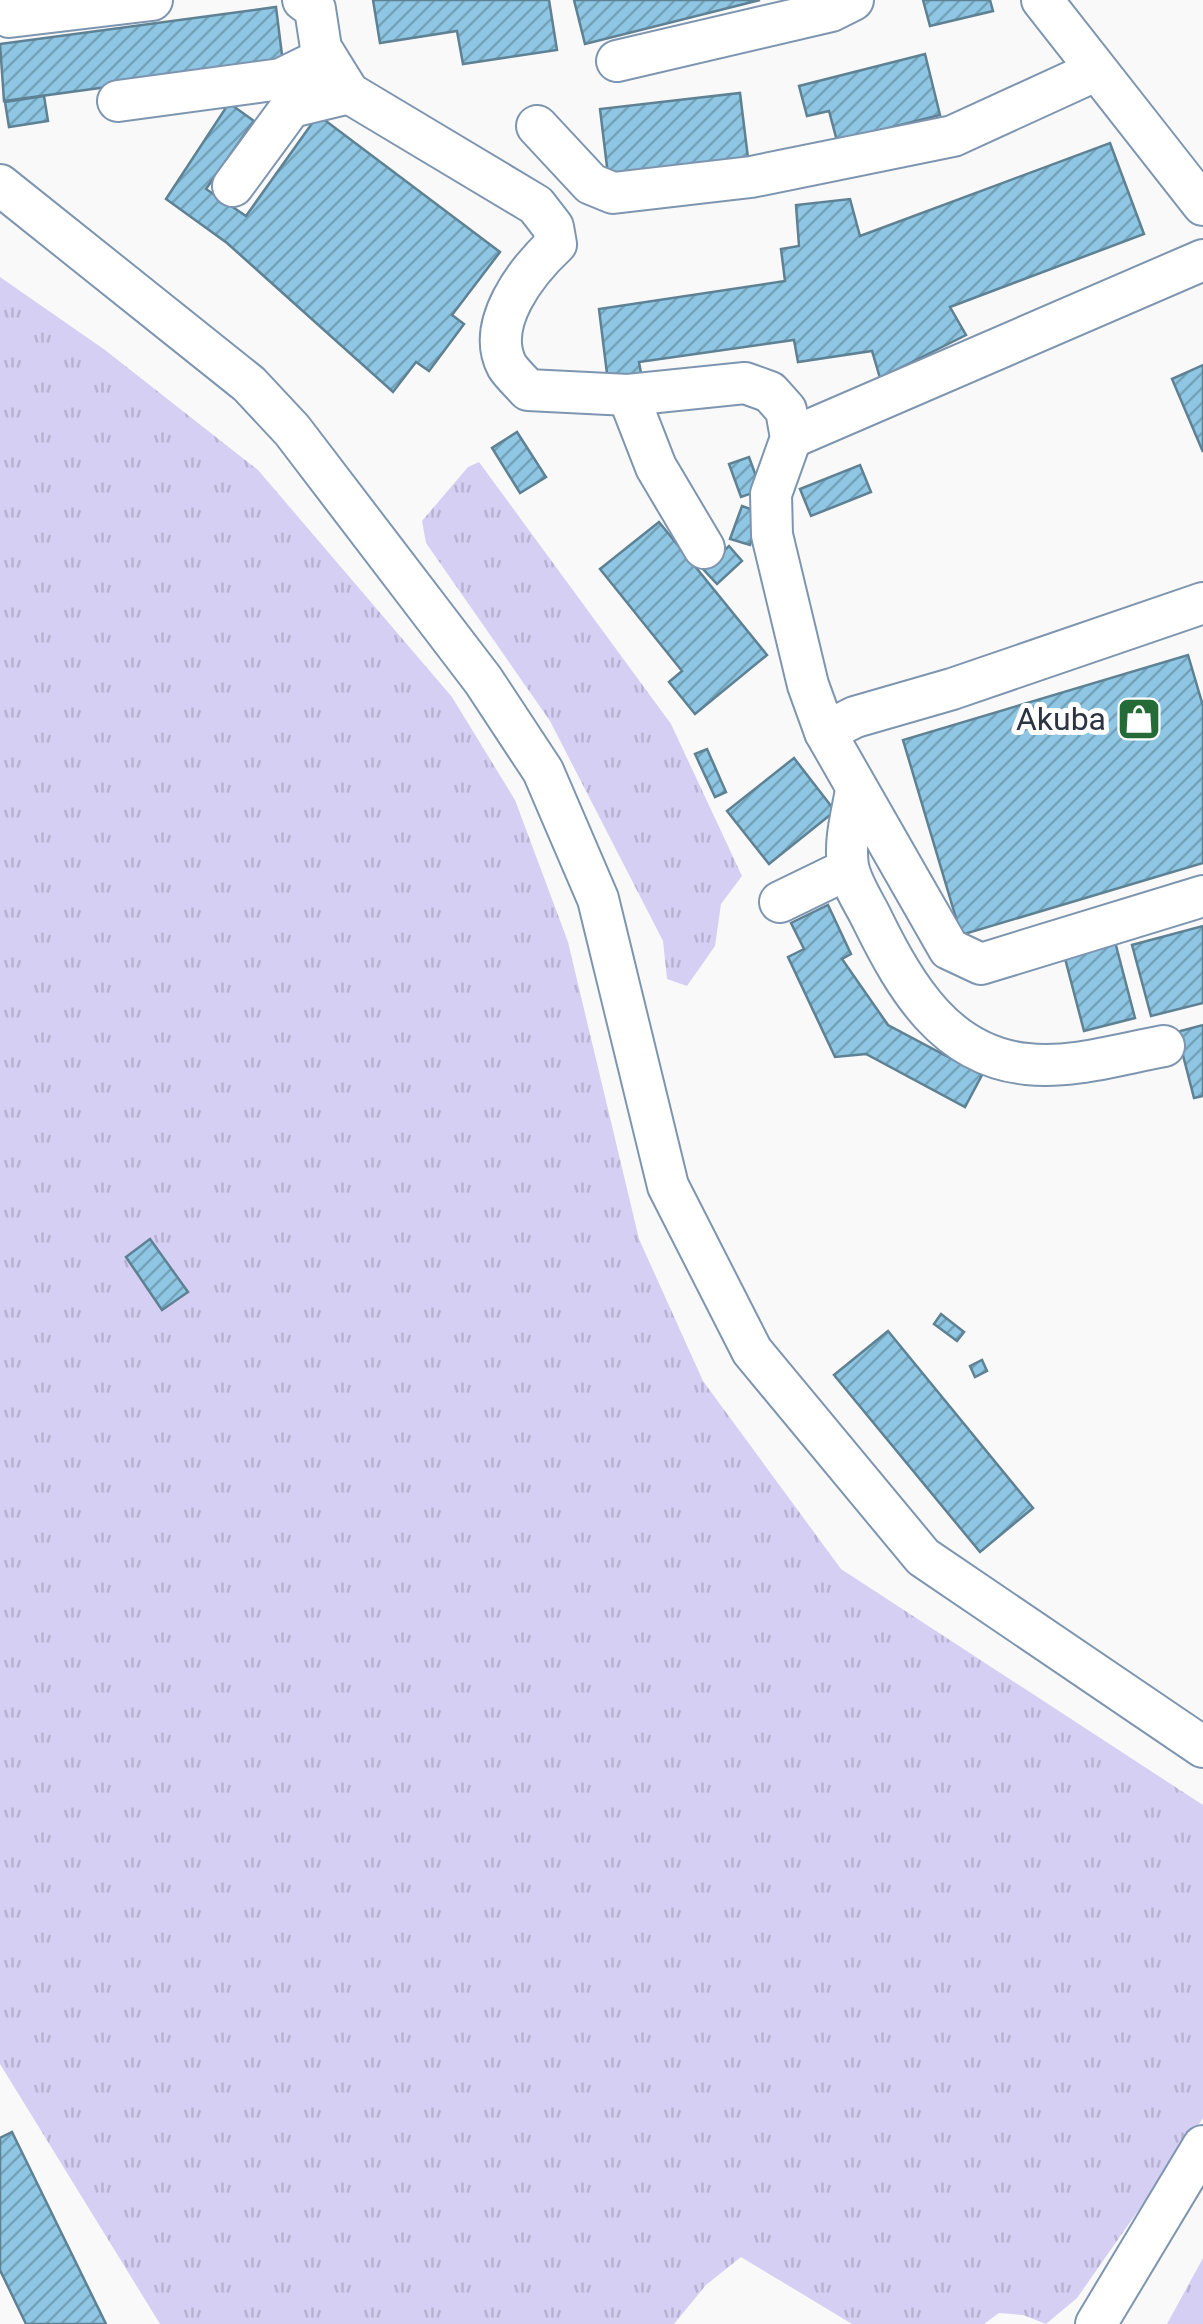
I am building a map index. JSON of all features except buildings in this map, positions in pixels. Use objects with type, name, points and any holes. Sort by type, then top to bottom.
[{"type":"lane","points":[[8,17],[152,0]]},
{"type":"lane","points":[[303,0],[315,9],[326,57],[348,93],[536,204],[553,227],[556,244],[538,261],[510,304],[500,337],[506,365],[528,390],[628,395],[745,383],[770,392],[786,410],[791,438],[771,494],[772,535],[808,685],[825,732],[949,950],[981,964],[1203,896]]},
{"type":"lane","points":[[617,61],[830,11],[853,0]]},
{"type":"lane","points":[[1042,0],[1096,71],[1199,191]]},
{"type":"lane","points":[[118,102],[281,79],[326,57]]},
{"type":"lane","points":[[537,126],[590,184],[613,194],[750,177],[953,136],[1096,71]]},
{"type":"lane","points":[[233,186],[290,107],[348,93]]},
{"type":"lane","points":[[0,185],[250,384],[292,430],[503,710],[542,771],[598,899],[668,1186],[752,1350],[923,1557],[1202,1745]]},
{"type":"lane","points":[[791,438],[1203,260]]},
{"type":"lane","points":[[628,395],[656,467],[704,548]]},
{"type":"lane","points":[[825,732],[855,717],[952,689],[1203,603]]},
{"type":"lane","points":[[856,790],[847,838],[848,869],[925,1011],[962,1043],[1028,1064],[1080,1062],[1164,1046]]},
{"type":"lane","points":[[780,902],[848,869]]},
{"type":"lane","points":[[1096,2324],[1203,2146]]},
{"type":"green space","points":[[0,277],[105,350],[258,470],[452,697],[515,800],[568,942],[639,1239],[703,1381],[841,1569],[1203,1805],[1203,2118],[1077,2298],[1046,2324],[1023,2315],[999,2313],[984,2324],[852,2324],[741,2257],[706,2285],[674,2324],[160,2324],[0,2064]]},
{"type":"green space","points":[[479,462],[671,724],[742,876],[721,904],[715,946],[687,986],[667,979],[663,941],[550,721],[426,543],[422,521],[468,467]]},
{"type":"green space","points":[[1203,2258],[1203,2324],[1167,2324]]},
{"type":"place","name":"Akuba","points":[[1139,719]]}]
